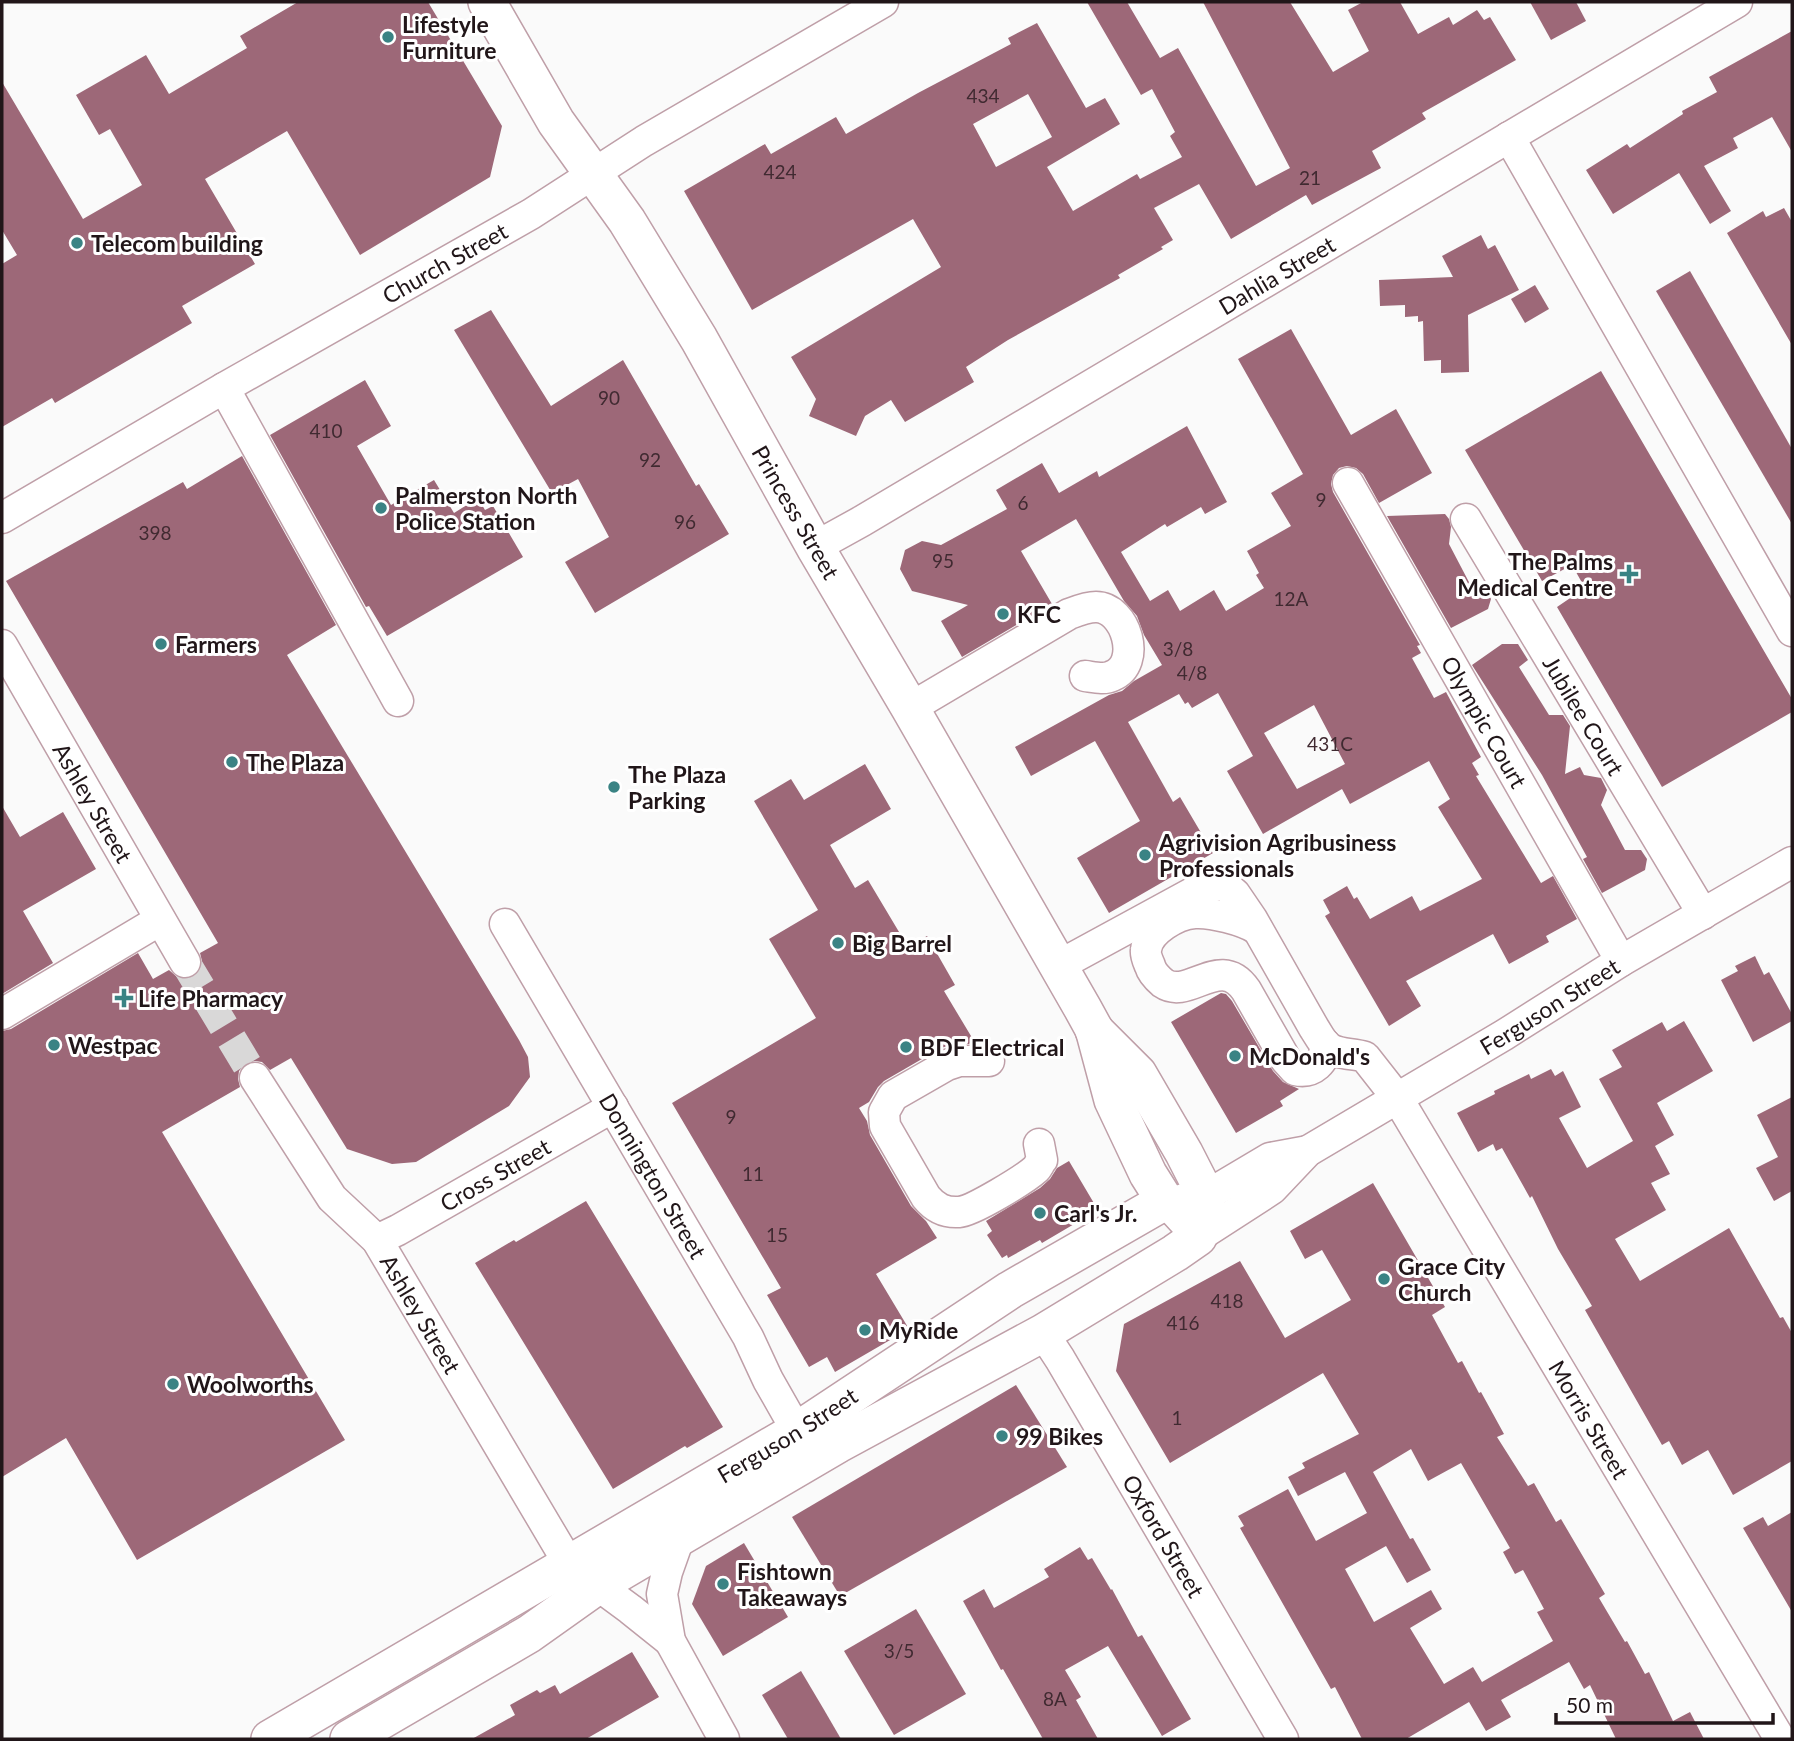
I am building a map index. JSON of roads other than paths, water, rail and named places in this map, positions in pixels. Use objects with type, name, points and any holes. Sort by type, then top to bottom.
[{"type":"main road","name":"Princess Street","points":[[487,2],[556,122],[627,221],[699,339],[814,547],[910,708],[1094,1029],[1138,1074],[1206,1196]]},
{"type":"main road","name":"Princess Street","points":[[1094,1029],[1113,1100],[1148,1174],[1165,1201]]},
{"type":"main road","points":[[1198,1237],[1206,1196]]},
{"type":"main road","name":"Ferguson Street","points":[[270,1739],[797,1431],[1010,1290],[1165,1201]]},
{"type":"main road","name":"Ferguson Street","points":[[349,1739],[529,1633],[598,1585],[838,1444],[1043,1333],[1198,1237]]},
{"type":"street","name":"Church Street","points":[[2,518],[224,388],[531,214],[644,141],[883,2]]},
{"type":"street","name":"Dahlia Street","points":[[814,547],[1737,2]]},
{"type":"street","points":[[1509,137],[1792,631]]},
{"type":"street","points":[[224,388],[398,701]]},
{"type":"street","name":"Olympic Court","points":[[1348,484],[1621,961]]},
{"type":"street","name":"Jubilee Court","points":[[1466,519],[1703,914]]},
{"type":"street","points":[[910,708],[1069,614],[1096,607],[1104,608],[1113,612],[1126,634],[1128,660],[1121,671],[1110,678],[1085,676]]},
{"type":"street","name":"Ashley Street","points":[[2,645],[185,962]]},
{"type":"street","name":"Ferguson Street","points":[[1165,1201],[1206,1196],[1270,1158],[1308,1150],[1398,1099],[1621,961],[1791,867]]},
{"type":"street","points":[[1058,966],[1205,886],[1212,884],[1227,887],[1241,902],[1257,929],[1324,1049],[1318,1065],[1308,1071],[1295,1070],[1286,1060],[1238,980],[1208,976],[1185,986],[1167,985],[1156,977],[1149,964],[1146,951],[1151,938],[1159,929],[1185,915],[1213,915],[1242,922],[1257,929]]},
{"type":"street","points":[[2,1014],[160,920]]},
{"type":"street","name":"Donnington Street","points":[[505,924],[748,1338],[797,1431]]},
{"type":"street","name":"Morris Street","points":[[1324,1049],[1364,1057],[1398,1099],[1780,1739]]},
{"type":"street","points":[[989,1061],[959,1061],[947,1065],[893,1096],[884,1112],[886,1126],[926,1197],[934,1207],[944,1211],[961,1212],[973,1208],[1037,1168],[1042,1160],[1039,1144]]},
{"type":"street","name":"Ashley Street","points":[[255,1079],[332,1198],[377,1240],[569,1564]]},
{"type":"street","name":"Cross Street","points":[[377,1240],[613,1107]]},
{"type":"street","name":"Ferguson Street","points":[[1198,1237],[1272,1189],[1308,1150]]},
{"type":"street","name":"Princess Street","points":[[1165,1201],[1198,1237]]},
{"type":"street","name":"Oxford Street","points":[[1043,1333],[1283,1739]]},
{"type":"street","points":[[679,1538],[662,1594],[670,1641],[724,1739]]},
{"type":"street","points":[[569,1564],[670,1641]]},
{"type":"tunnel","points":[[185,962],[255,1078]]},
{"type":"place","name":"Lifestyle Furniture","points":[[388,37]]},
{"type":"place","name":"Telecom building","points":[[77,243]]},
{"type":"place","name":"Palmerston North Police Station","points":[[381,508]]},
{"type":"place","name":"The Palms Medical Centre","points":[[1629,574]]},
{"type":"place","name":"KFC","points":[[1003,614]]},
{"type":"place","name":"Farmers","points":[[161,644]]},
{"type":"place","name":"The Plaza","points":[[232,762]]},
{"type":"place","name":"The Plaza Parking","points":[[614,787]]},
{"type":"place","name":"Agrivision Agribusiness Professionals","points":[[1145,855]]},
{"type":"place","name":"Big Barrel","points":[[838,943]]},
{"type":"place","name":"Life Pharmacy","points":[[124,998]]},
{"type":"place","name":"Westpac","points":[[54,1045]]},
{"type":"place","name":"BDF Electrical","points":[[906,1047]]},
{"type":"place","name":"McDonald's","points":[[1235,1056]]},
{"type":"place","name":"Carl's Jr.","points":[[1040,1213]]},
{"type":"place","name":"Grace City Church","points":[[1384,1279]]},
{"type":"place","name":"MyRide","points":[[865,1330]]},
{"type":"place","name":"Woolworths","points":[[173,1384]]},
{"type":"place","name":"99 Bikes","points":[[1002,1436]]},
{"type":"place","name":"Fishtown Takeaways","points":[[723,1584]]}]
